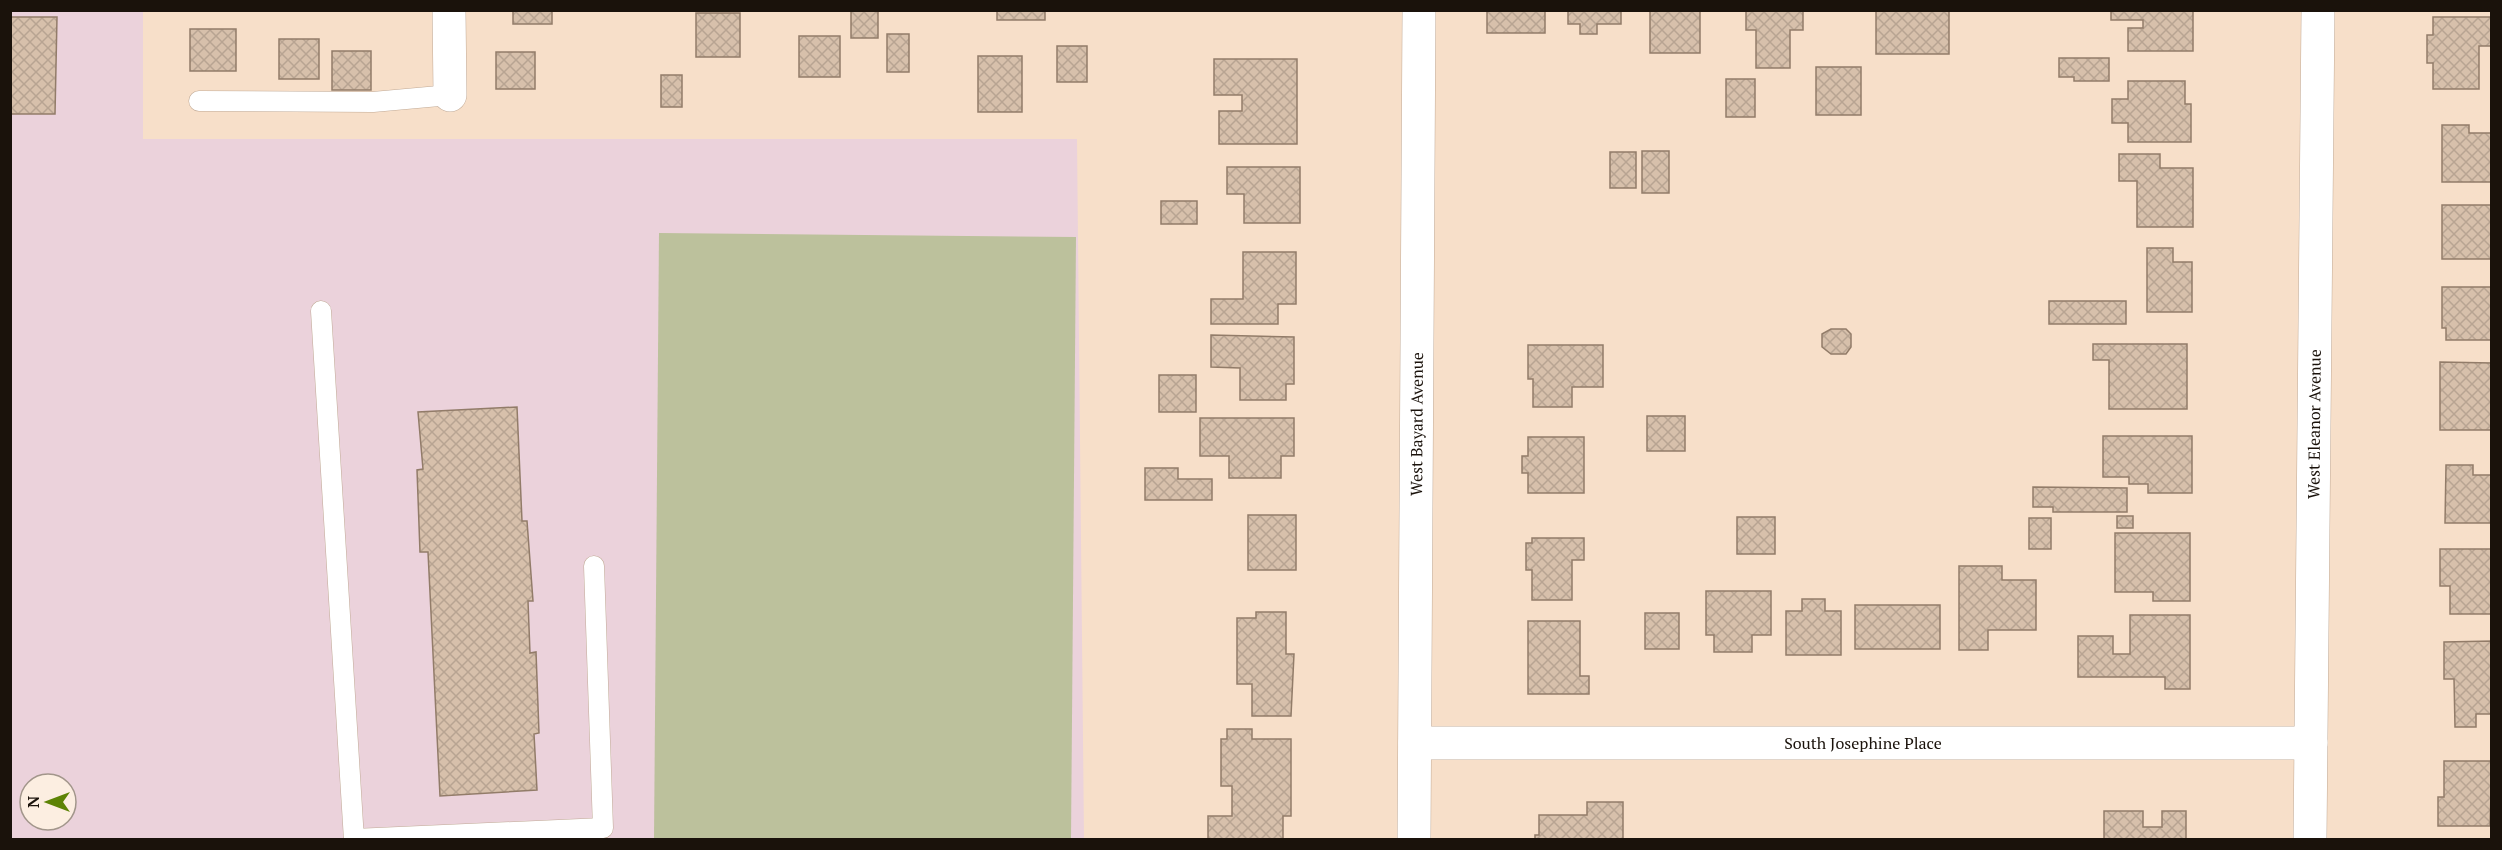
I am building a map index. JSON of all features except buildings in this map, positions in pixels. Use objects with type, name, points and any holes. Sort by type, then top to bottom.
[{"type":"street","points":[[449,10],[450,95]]},
{"type":"street","name":"West Bayard Avenue","points":[[1414,840],[1419,10]]},
{"type":"street","name":"West Eleanor Avenue","points":[[2310,840],[2318,10]]},
{"type":"street","name":"South Josephine Place","points":[[1415,743],[2311,743]]},
{"type":"lane","points":[[199,101],[373,102],[450,95]]},
{"type":"lane","points":[[321,311],[354,839],[603,828],[594,566]]},
{"type":"shaded area","points":[[10,11],[143,11],[143,139],[1077,139],[1084,839],[11,839]]},
{"type":"green space","points":[[659,233],[1076,237],[1071,839],[654,839]]}]
